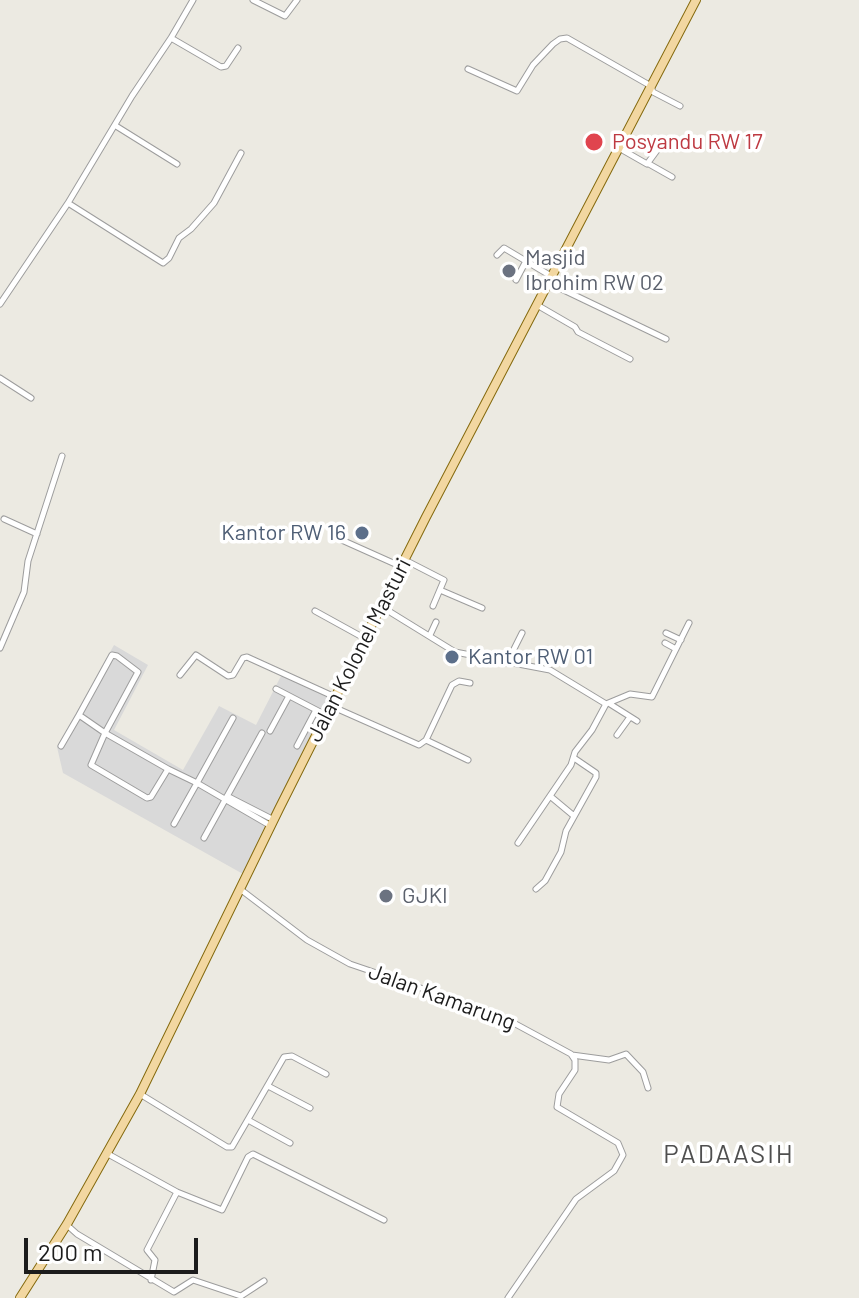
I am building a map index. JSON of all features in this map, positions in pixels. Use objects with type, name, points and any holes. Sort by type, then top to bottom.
[{"type":"main road","name":"Jalan Kolonel Masturi","points":[[20,1298],[67,1224],[140,1094],[333,701],[696,0]]},
{"type":"street","points":[[0,304],[68,203],[193,0]]},
{"type":"street","points":[[253,0],[282,16],[288,14],[297,0]]},
{"type":"street","points":[[171,38],[221,67],[226,66],[238,48]]},
{"type":"street","points":[[468,69],[517,91],[533,65],[553,44],[564,38],[587,48],[680,106]]},
{"type":"street","points":[[116,126],[177,164]]},
{"type":"street","points":[[649,164],[661,145]]},
{"type":"street","points":[[618,148],[672,177]]},
{"type":"street","points":[[68,203],[163,263],[179,238],[214,203],[241,153]]},
{"type":"street","points":[[497,255],[504,248],[550,280],[666,339]]},
{"type":"street","points":[[516,280],[526,261]]},
{"type":"street","points":[[537,305],[575,327],[578,332],[630,359]]},
{"type":"street","points":[[0,378],[31,398]]},
{"type":"street","points":[[0,648],[24,592],[28,561],[62,456]]},
{"type":"street","points":[[4,519],[37,534]]},
{"type":"street","points":[[335,537],[444,580],[433,606]]},
{"type":"street","points":[[440,590],[482,608]]},
{"type":"street","points":[[382,607],[458,653],[554,672],[637,721]]},
{"type":"street","points":[[315,611],[365,639]]},
{"type":"street","points":[[430,635],[436,622]]},
{"type":"street","points":[[518,843],[608,704],[630,694],[652,697],[689,623]]},
{"type":"street","points":[[507,663],[522,633]]},
{"type":"street","points":[[666,633],[681,640]]},
{"type":"street","points":[[665,643],[676,649]]},
{"type":"street","points":[[180,675],[196,655],[228,676],[233,675],[243,658],[247,657],[419,745],[426,740],[453,683],[470,683]]},
{"type":"street","points":[[61,746],[111,657],[117,656],[138,674],[92,759],[92,767],[149,798],[168,769]]},
{"type":"street","points":[[276,689],[325,718]]},
{"type":"street","points":[[270,731],[289,696]]},
{"type":"street","points":[[297,746],[314,713]]},
{"type":"street","points":[[79,715],[168,769],[272,823]]},
{"type":"street","points":[[617,735],[630,717]]},
{"type":"street","points":[[174,824],[233,718]]},
{"type":"street","points":[[204,838],[262,733]]},
{"type":"street","points":[[426,740],[468,760]]},
{"type":"street","points":[[536,889],[545,881],[561,852],[566,831],[596,775],[574,758]]},
{"type":"street","points":[[550,796],[574,816]]},
{"type":"street","name":"Jalan Kamarung","points":[[240,889],[307,940],[350,964],[497,1014],[571,1054]]},
{"type":"street","points":[[571,1054],[609,1060],[626,1054],[643,1072],[648,1088]]},
{"type":"street","points":[[508,1298],[576,1199],[614,1171],[623,1155],[622,1147],[614,1140],[557,1107],[559,1094],[575,1070],[575,1060],[571,1054]]},
{"type":"street","points":[[140,1094],[227,1147],[235,1146],[285,1055],[326,1074]]},
{"type":"street","points":[[268,1086],[310,1108]]},
{"type":"street","points":[[248,1120],[290,1143]]},
{"type":"street","points":[[107,1153],[177,1192],[222,1210],[248,1157],[253,1154],[384,1220]]},
{"type":"street","points":[[151,1280],[155,1261],[147,1250],[177,1192]]},
{"type":"street","points":[[67,1224],[77,1234],[174,1292],[193,1280],[228,1295],[241,1296],[264,1281]]},
{"type":"shaded area","points":[[114,645],[148,665],[114,730],[183,770],[219,706],[256,725],[282,674],[331,697],[243,874],[63,773],[57,747]]},
{"type":"place","name":"Posyandu RW 17","points":[[594,142]]},
{"type":"place","name":"Masjid Ibrohim RW 02","points":[[509,271]]},
{"type":"place","name":"Kantor RW 16","points":[[362,533]]},
{"type":"place","name":"Kantor RW 01","points":[[452,657]]},
{"type":"place","name":"GJKI","points":[[386,896]]},
{"type":"district","name":"PADAASIH","points":[[729,1154]]}]
